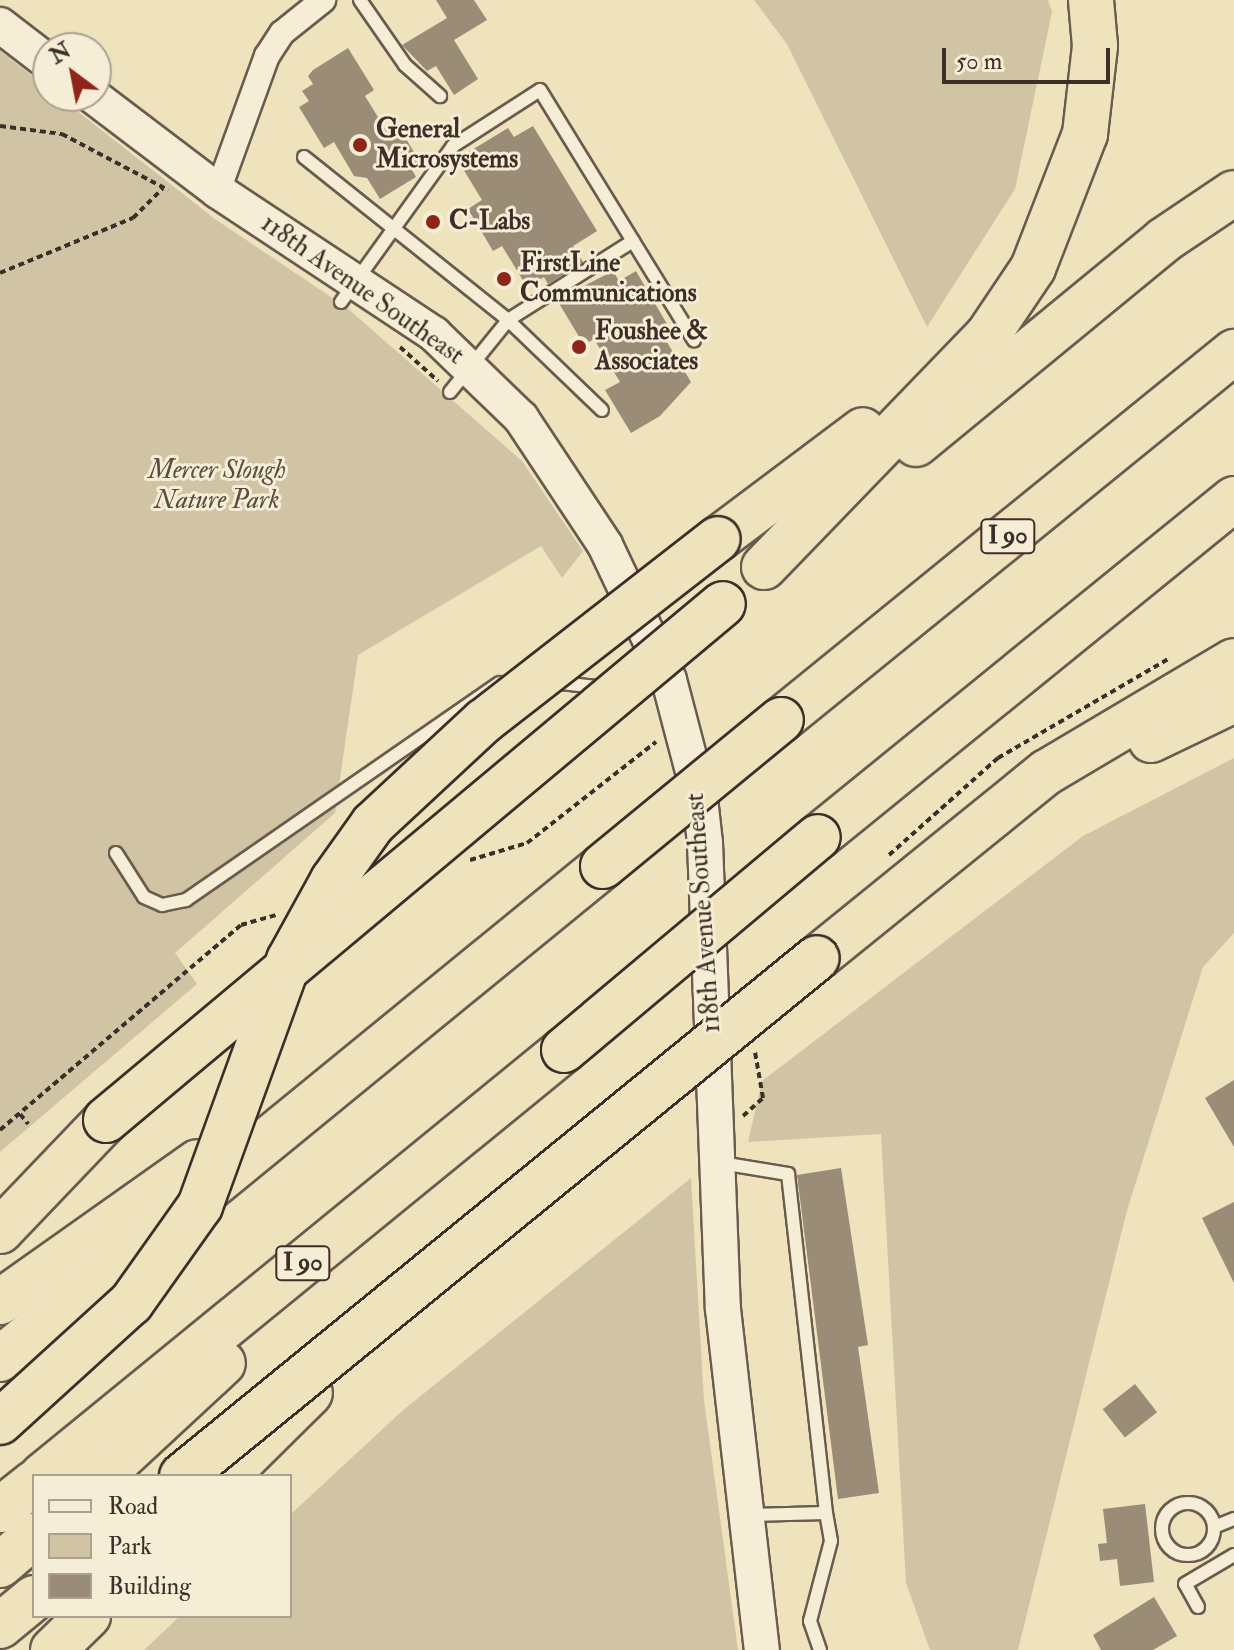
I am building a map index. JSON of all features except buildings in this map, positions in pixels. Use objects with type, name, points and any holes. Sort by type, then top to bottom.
[{"type":"highway","points":[[764,567],[988,335],[1033,268],[1055,225],[1085,134],[1095,46],[1091,0]]},
{"type":"highway","points":[[0,1203],[106,1120],[764,567],[1164,240],[1234,193]]},
{"type":"highway","points":[[0,1422],[131,1303],[200,1206],[289,960],[333,880],[373,824],[455,745],[908,394],[1033,268]]},
{"type":"highway","name":"I 90","points":[[0,1359],[333,1080],[1234,352]]},
{"type":"highway","name":"I 90","points":[[44,1474],[564,1050],[936,740],[1234,499]]},
{"type":"highway","points":[[936,740],[1234,530]]},
{"type":"highway","points":[[184,1474],[472,1236],[1047,772],[1234,661]]},
{"type":"highway","points":[[886,901],[1048,797],[1234,700]]},
{"type":"highway","points":[[103,1474],[564,1050]]},
{"type":"highway","points":[[0,1302],[263,1117],[333,1080]]},
{"type":"highway","points":[[0,1231],[106,1120]]},
{"type":"highway","points":[[228,1474],[472,1236]]},
{"type":"highway","points":[[0,1510],[32,1485]]},
{"type":"highway","points":[[0,1565],[32,1538]]},
{"type":"highway","points":[[0,1626],[32,1600]]},
{"type":"highway","points":[[53,1650],[86,1618]]},
{"type":"street","points":[[211,200],[267,56],[282,33],[323,0]]},
{"type":"street","points":[[0,25],[32,50]]},
{"type":"street","name":"118th Avenue Southeast","points":[[111,112],[211,200],[350,291],[461,380],[521,418],[579,500],[669,680],[700,798],[705,843],[723,1309],[762,1650]]},
{"type":"lane","points":[[360,0],[405,65],[440,96]]},
{"type":"lane","points":[[350,291],[453,146],[540,90],[694,340]]},
{"type":"lane","points":[[304,157],[508,320],[602,410]]},
{"type":"lane","points":[[461,380],[508,320],[633,241]]},
{"type":"lane","points":[[116,853],[144,897],[162,905],[186,900],[506,678],[640,691]]},
{"type":"lane","points":[[718,1163],[788,1174],[831,1541],[810,1621],[820,1650]]},
{"type":"lane","points":[[1182,1504],[1206,1511],[1214,1527],[1210,1543],[1196,1554],[1179,1554],[1163,1536],[1168,1513],[1182,1504]]},
{"type":"lane","points":[[747,1515],[826,1513]]},
{"type":"lane","points":[[1214,1527],[1234,1519]]},
{"type":"lane","points":[[1198,1607],[1185,1584],[1234,1555]]},
{"type":"path","points":[[0,126],[62,134],[163,188],[211,200]]},
{"type":"path","points":[[0,273],[133,218],[163,188]]},
{"type":"path","points":[[398,345],[461,380]]},
{"type":"path","points":[[574,807],[657,741],[640,691]]},
{"type":"path","points":[[20,1114],[28,1124]]},
{"type":"green space","points":[[754,0],[1048,0],[1052,12],[1015,189],[927,327],[787,44]]},
{"type":"green space","name":"Mercer Slough Nature Park","points":[[0,51],[32,76],[32,112],[78,112],[215,219],[346,307],[522,461],[583,551],[562,578],[541,546],[358,655],[335,813],[175,953],[197,984],[0,1152]]},
{"type":"green space","points":[[1234,758],[1234,933],[1203,967],[1126,1214],[1018,1650],[930,1650],[906,1583],[881,1134],[748,1142],[762,1081],[1083,836]]},
{"type":"green space","points":[[691,1178],[704,1400],[738,1650],[144,1650],[178,1618],[292,1618],[292,1513],[402,1411]]},
{"type":"place","name":"General Microsystems","points":[[360,145]]},
{"type":"place","name":"C-Labs","points":[[433,222]]},
{"type":"place","name":"FirstLine Communications","points":[[504,279]]},
{"type":"place","name":"Foushee & Associates","points":[[579,347]]}]
